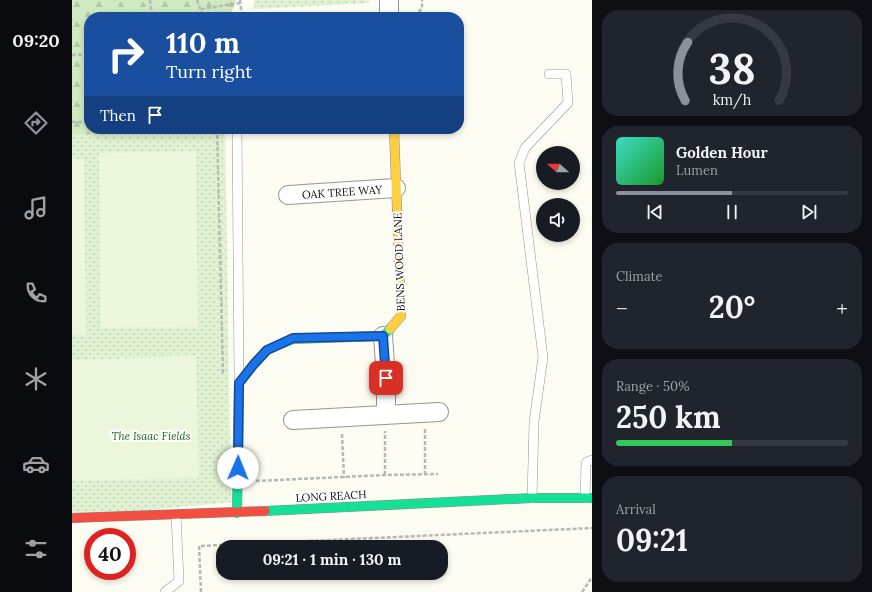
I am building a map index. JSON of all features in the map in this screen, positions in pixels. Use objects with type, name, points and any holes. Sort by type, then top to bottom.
[{"type":"street","points":[[389,0],[389,12]]},
{"type":"street","name":"BENS WOOD LANE","points":[[383,336],[401,316],[394,134]]},
{"type":"street","name":"OAK TREE WAY","points":[[288,195],[396,188]]},
{"type":"street","points":[[237,513],[239,383],[267,350],[293,338],[383,336],[386,378],[386,414]]},
{"type":"street","points":[[293,420],[432,412]]},
{"type":"street","name":"LONG REACH","points":[[72,518],[237,513],[532,498],[589,498]]},
{"type":"lane","points":[[532,498],[534,422],[543,357],[520,163],[525,148],[568,103],[566,74],[549,74]]},
{"type":"lane","points":[[238,134],[239,383]]},
{"type":"lane","points":[[589,498],[586,464],[592,460]]},
{"type":"lane","points":[[165,592],[179,581],[176,515]]},
{"type":"path","points":[[150,0],[151,12]]},
{"type":"path","points":[[197,0],[202,12]]},
{"type":"path","points":[[419,12],[422,8],[422,0]]},
{"type":"path","points":[[201,9],[240,2],[241,12]]},
{"type":"path","points":[[72,55],[84,54]]},
{"type":"path","points":[[72,122],[84,122]]},
{"type":"path","points":[[217,134],[223,380]]},
{"type":"path","points":[[425,474],[432,412]]},
{"type":"path","points":[[385,474],[386,414]]},
{"type":"path","points":[[342,417],[344,478]]},
{"type":"path","points":[[237,482],[344,478],[385,474],[438,474]]},
{"type":"path","points":[[201,592],[199,546],[592,528]]},
{"type":"path","points":[[582,592],[592,577]]},
{"type":"green space","points":[[72,0],[236,0],[232,12],[84,12],[84,134],[97,134],[72,135]]},
{"type":"green space","points":[[254,0],[369,0],[369,3],[254,9]]},
{"type":"green space","name":"The Isaac Fields","points":[[225,134],[231,502],[72,518],[72,135]]},
{"type":"green space","points":[[196,151],[198,327],[101,328],[99,153]]},
{"type":"green space","points":[[72,159],[84,159],[86,335],[72,335]]},
{"type":"green space","points":[[196,356],[199,478],[72,481],[72,360]]},
{"type":"traffic: fast","points":[[237,513],[239,383],[254,364],[267,350],[293,339],[383,336],[390,329]]},
{"type":"traffic: fast","points":[[265,511],[532,498],[592,498]]},
{"type":"traffic: slow","points":[[390,329],[401,316],[394,134]]},
{"type":"traffic: jam","points":[[72,518],[265,511]]},
{"type":"route","points":[[238,468],[239,383],[267,350],[293,338],[383,336],[386,378]]}]
